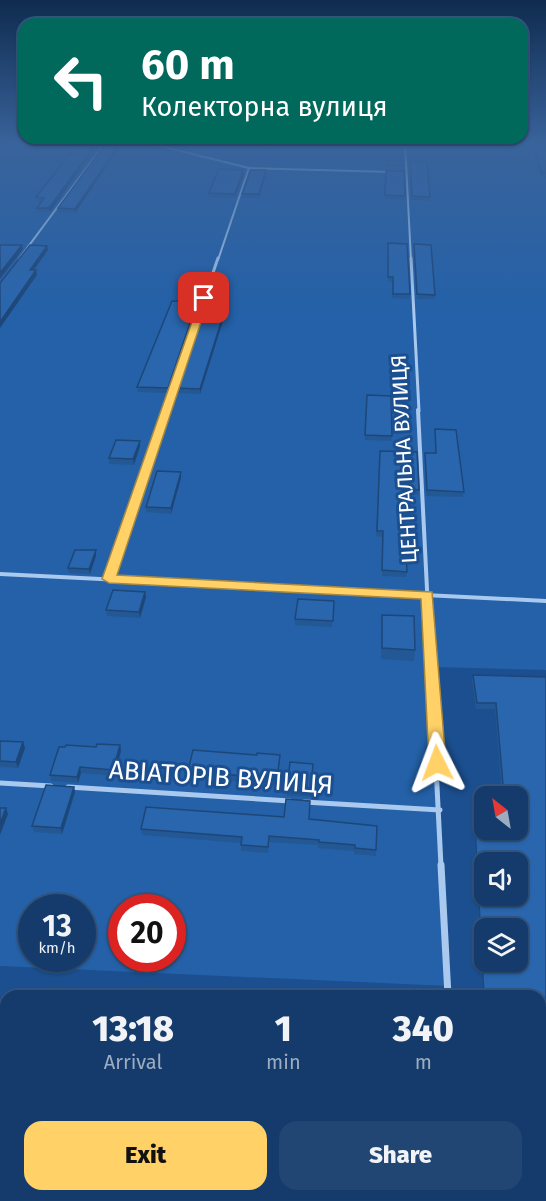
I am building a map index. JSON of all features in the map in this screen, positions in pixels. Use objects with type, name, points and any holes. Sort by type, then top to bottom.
[{"type":"lane","points":[[14,266],[64,199]]},
{"type":"lane","points":[[109,579],[238,199]]},
{"type":"lane","name":"ЦЕНТРАЛЬНА ВУЛИЦЯ","points":[[408,199],[448,990]]},
{"type":"lane","points":[[0,573],[546,601]]},
{"type":"lane","name":"АВІАТОРІВ ВУЛИЦЯ","points":[[0,783],[440,810]]},
{"type":"shaded area","points":[[0,199],[546,199],[546,670],[433,667],[448,986],[134,972],[186,972],[186,894],[108,894],[108,971],[96,970],[96,894],[18,894],[18,967],[0,966]]},
{"type":"building","points":[[43,199],[55,199],[49,208],[37,208]]},
{"type":"building","points":[[65,199],[82,199],[75,209],[58,208]]},
{"type":"building","points":[[388,243],[407,244],[410,294],[393,294],[393,277],[388,277]]},
{"type":"building","points":[[414,244],[431,245],[435,295],[417,294]]},
{"type":"building","points":[[0,245],[22,245],[0,273]]},
{"type":"building","points":[[30,245],[47,246],[30,270],[36,270],[0,322],[0,283]]},
{"type":"building","points":[[172,301],[197,302],[168,388],[137,387]]},
{"type":"building","points":[[205,302],[227,303],[200,389],[176,388]]},
{"type":"building","points":[[367,395],[391,396],[392,436],[365,435]]},
{"type":"building","points":[[435,429],[456,430],[464,492],[427,490],[425,453],[436,453]]},
{"type":"building","points":[[116,440],[140,441],[133,459],[109,458]]},
{"type":"building","points":[[380,451],[417,452],[419,490],[402,489],[407,572],[382,570],[383,531],[377,531]]},
{"type":"building","points":[[157,471],[181,472],[171,508],[146,507]]},
{"type":"building","points":[[75,550],[96,550],[89,569],[68,568]]},
{"type":"building","points":[[113,590],[145,592],[139,612],[106,610]]},
{"type":"building","points":[[298,599],[334,601],[333,621],[295,619]]},
{"type":"building","points":[[382,615],[414,616],[415,650],[382,648]]},
{"type":"building","points":[[473,675],[546,677],[546,990],[484,990],[483,972],[528,972],[528,918],[480,918],[479,906],[528,906],[528,852],[476,852],[476,840],[528,840],[528,786],[503,786],[496,703],[477,703]]},
{"type":"building","points":[[0,741],[23,742],[16,762],[0,761]]},
{"type":"building","points":[[97,744],[120,745],[113,770],[80,767],[77,777],[50,775],[59,747],[66,745],[96,747]]},
{"type":"building","points":[[193,750],[280,755],[277,779],[188,771]]},
{"type":"building","points":[[290,762],[313,764],[311,791],[287,790]]},
{"type":"building","points":[[46,785],[74,787],[61,828],[32,826]]},
{"type":"building","points":[[286,799],[310,801],[309,819],[377,826],[376,850],[355,848],[355,845],[319,842],[319,840],[269,836],[268,847],[241,845],[242,837],[141,829],[146,807],[284,817]]},
{"type":"building","points":[[0,808],[6,808],[0,824]]},
{"type":"route","points":[[204,298],[109,579],[427,595],[437,763]]}]
